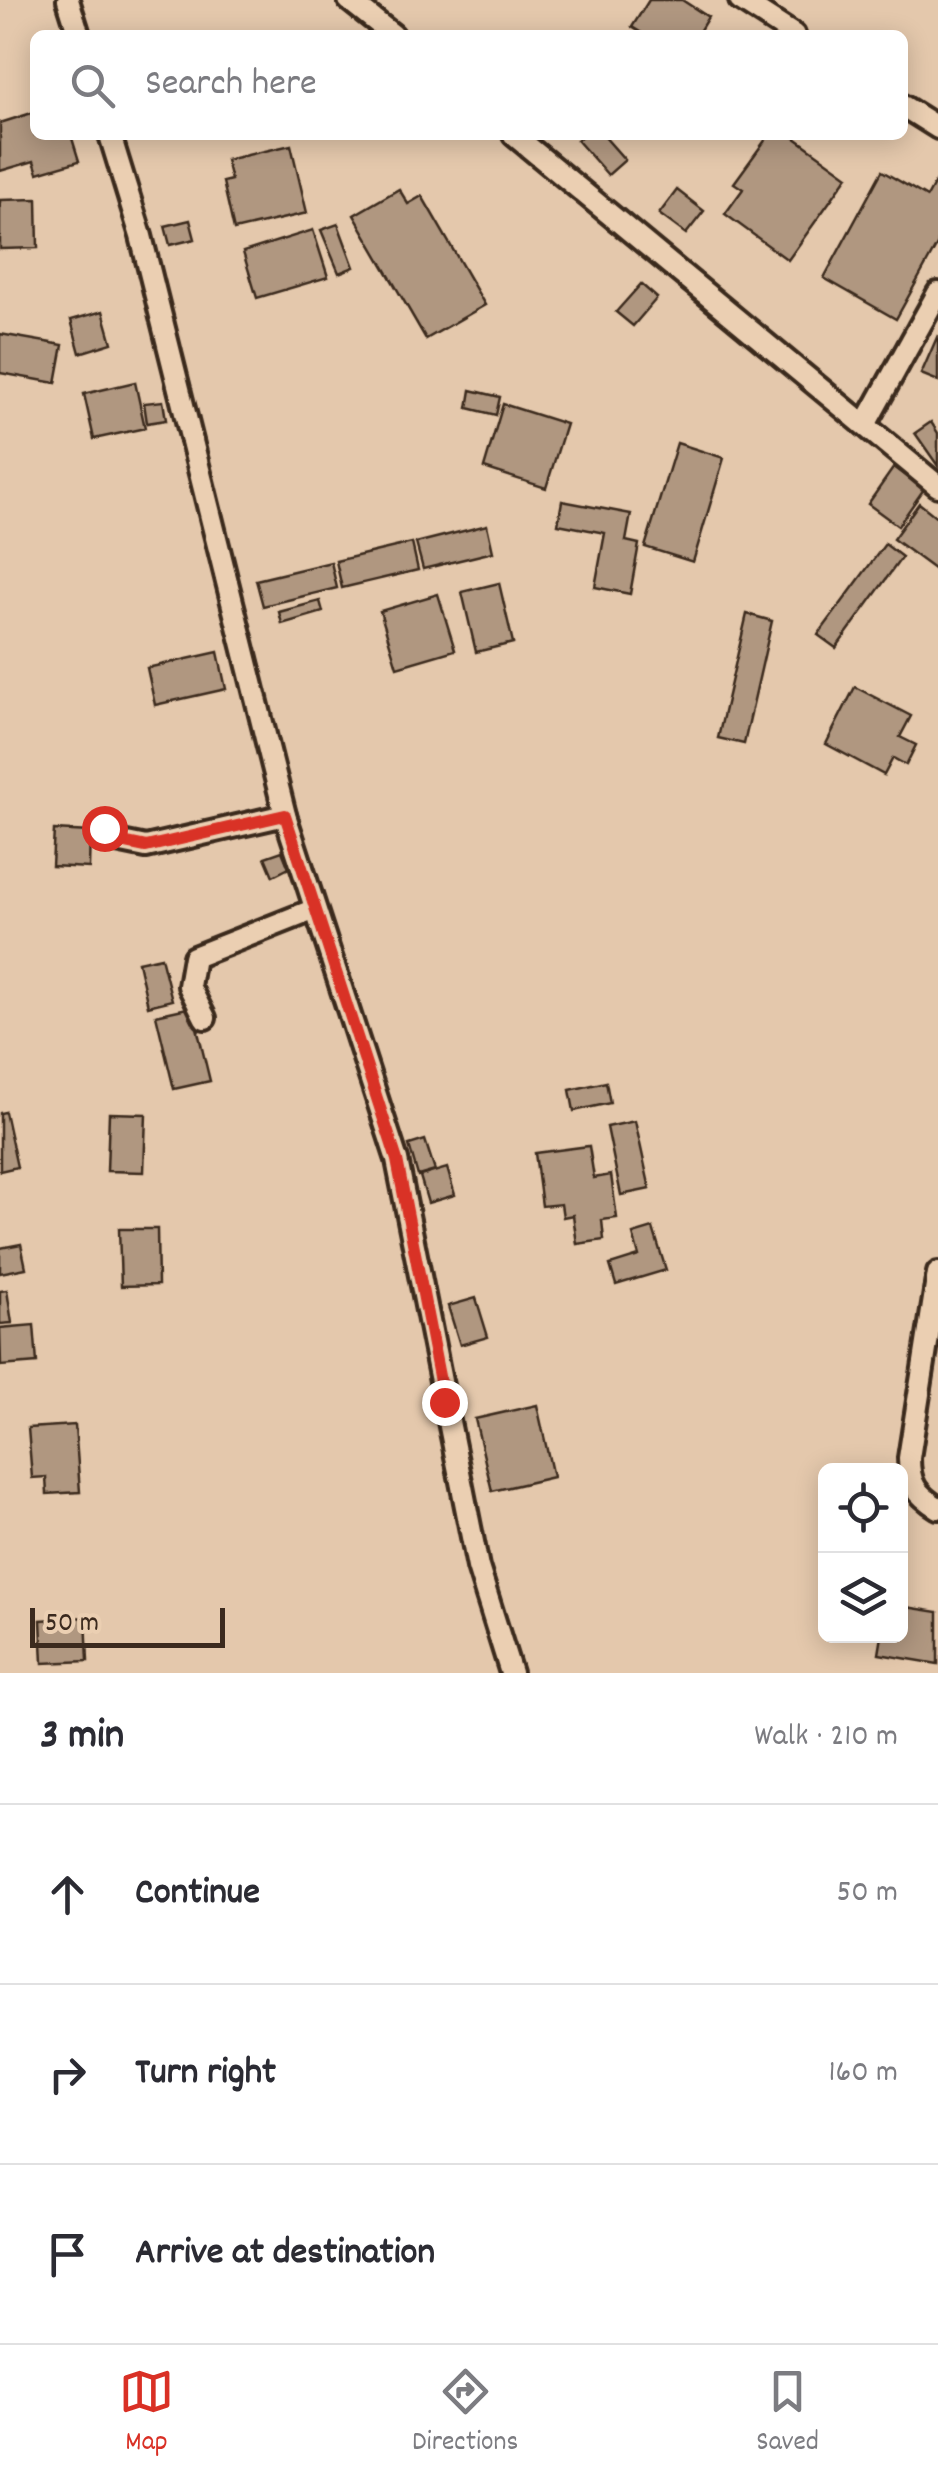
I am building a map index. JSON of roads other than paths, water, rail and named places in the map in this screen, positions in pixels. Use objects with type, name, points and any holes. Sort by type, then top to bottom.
[{"type":"street","points":[[68,0],[77,30]]},
{"type":"street","points":[[349,0],[387,30]]},
{"type":"street","points":[[740,0],[786,30]]},
{"type":"street","points":[[908,109],[938,128]]},
{"type":"street","points":[[112,140],[141,236],[285,815],[397,1160],[478,1567],[512,1673]]},
{"type":"street","points":[[520,140],[938,486]]},
{"type":"street","points":[[865,425],[938,293]]},
{"type":"street","points":[[104,828],[112,840],[146,847],[285,815]]},
{"type":"street","points":[[205,1018],[189,986],[194,957],[313,910]]},
{"type":"street","points":[[938,1273],[908,1458],[909,1479],[918,1496],[938,1508]]}]
